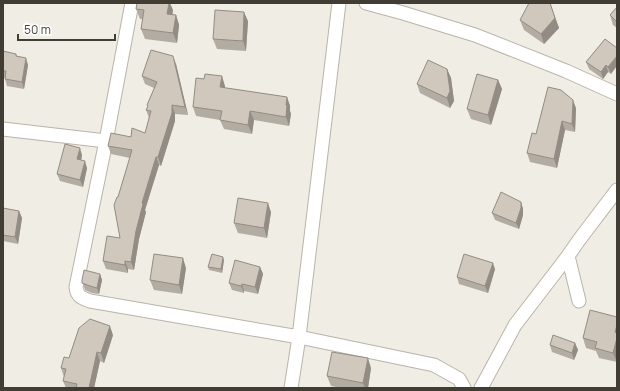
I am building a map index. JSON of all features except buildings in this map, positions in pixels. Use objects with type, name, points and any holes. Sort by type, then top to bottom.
[{"type":"street","points":[[132,3],[76,293],[90,301],[299,337],[434,365],[459,379],[464,388]]},
{"type":"street","points":[[290,388],[299,337],[339,3]]},
{"type":"street","points":[[366,3],[475,35],[559,68],[617,94]]},
{"type":"street","points":[[3,129],[106,141]]},
{"type":"street","points":[[481,388],[515,325],[617,190]]},
{"type":"street","points":[[568,256],[579,301]]}]
